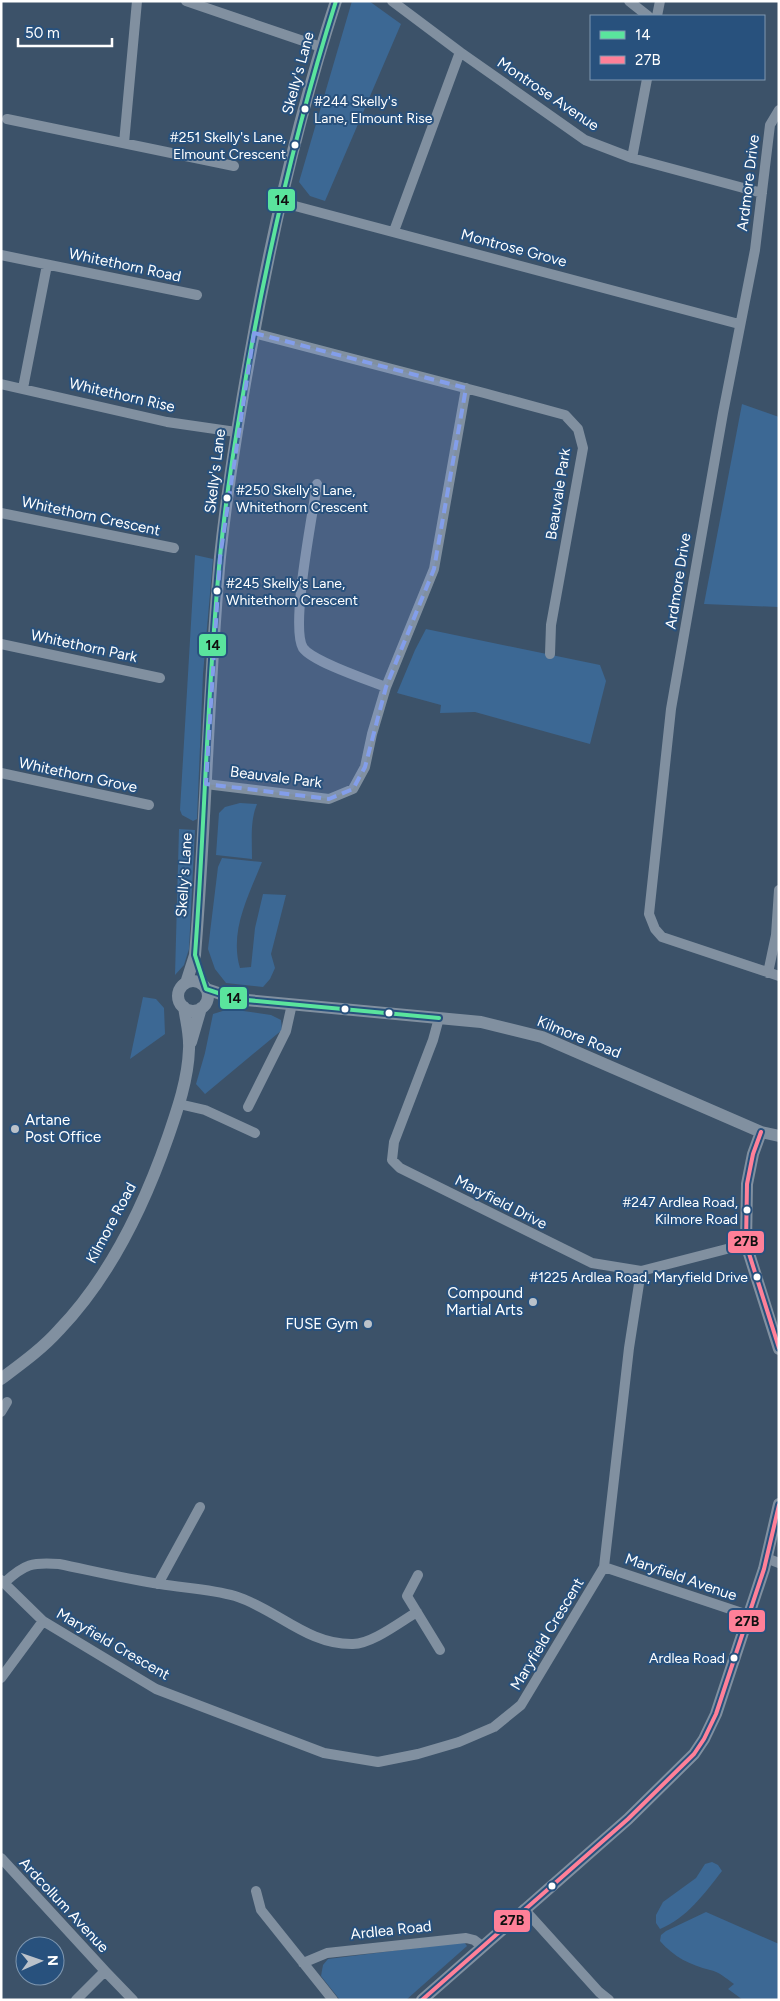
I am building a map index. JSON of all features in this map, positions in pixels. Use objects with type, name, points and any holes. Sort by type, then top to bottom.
[{"type":"street","points":[[124,143],[137,1]]},
{"type":"street","points":[[186,1],[321,47]]},
{"type":"street","name":"Skelly's Lane","points":[[186,983],[195,955],[220,556],[236,432],[280,202],[321,47],[336,1]]},
{"type":"street","name":"Montrose Avenue","points":[[392,1],[460,52],[585,140],[632,158],[762,193]]},
{"type":"street","points":[[628,1],[647,15]]},
{"type":"street","points":[[657,15],[660,1]]},
{"type":"street","points":[[394,231],[460,52]]},
{"type":"street","points":[[632,158],[647,80]]},
{"type":"street","name":"Ardmore Drive","points":[[779,110],[770,125],[755,250],[739,324],[671,709],[649,914],[655,929],[662,937],[779,976]]},
{"type":"street","points":[[7,119],[234,166]]},
{"type":"street","name":"Montrose Grove","points":[[280,202],[739,324]]},
{"type":"street","name":"Whitethorn Road","points":[[1,255],[197,296]]},
{"type":"street","name":"Whitethorn Road","points":[[23,388],[47,265]]},
{"type":"street","name":"Beauvale Park","points":[[254,333],[565,415],[578,429],[583,448],[551,625],[550,654]]},
{"type":"street","name":"Whitethorn Rise","points":[[1,384],[167,422],[236,432]]},
{"type":"street","name":"Beauvale Park","points":[[206,784],[329,798],[353,789],[365,767],[372,734],[386,687],[434,569],[466,388]]},
{"type":"street","points":[[317,484],[299,606],[300,634],[303,648],[335,667],[386,687]]},
{"type":"street","name":"Whitethorn Crescent","points":[[1,513],[174,548]]},
{"type":"street","name":"Whitethorn Park","points":[[1,644],[160,678]]},
{"type":"street","name":"Whitethorn Grove","points":[[1,773],[149,805]]},
{"type":"street","points":[[768,973],[776,935],[779,890]]},
{"type":"street","name":"Skelly's Lane","points":[[195,955],[205,987]]},
{"type":"street","points":[[197,981],[205,987],[208,999],[202,1007],[192,1010],[184,1008],[180,1003],[180,989],[186,983],[197,981]]},
{"type":"street","name":"Kilmore Road","points":[[205,987],[236,999],[480,1022],[542,1037],[761,1132],[779,1136]]},
{"type":"street","name":"Kilmore Road","points":[[189,1047],[202,1007],[236,999]]},
{"type":"street","points":[[248,1107],[286,1031],[292,1004]]},
{"type":"street","name":"Kilmore Road","points":[[1,1379],[26,1360],[59,1330],[97,1282],[118,1248],[142,1202],[159,1162],[179,1104],[188,1068],[189,1047],[184,1008]]},
{"type":"street","name":"Maryfield Drive","points":[[439,1018],[433,1040],[394,1142],[391,1155],[395,1164],[408,1173],[592,1263],[641,1271],[668,1262],[746,1244]]},
{"type":"street","points":[[179,1104],[205,1110],[255,1132]]},
{"type":"street","points":[[761,1132],[753,1154],[747,1184],[746,1244],[779,1349]]},
{"type":"street","name":"Maryfield Crescent","points":[[3,1581],[43,1621],[156,1689],[324,1753],[378,1762],[418,1754],[459,1742],[494,1727],[521,1705],[604,1567],[629,1348],[641,1271]]},
{"type":"street","points":[[1,1412],[7,1402]]},
{"type":"street","points":[[422,2000],[628,1819],[694,1754],[704,1739],[716,1714],[766,1558],[779,1504]]},
{"type":"street","points":[[158,1584],[200,1507]]},
{"type":"street","points":[[766,1558],[779,1563]]},
{"type":"street","points":[[3,1581],[22,1567],[43,1563],[59,1564],[158,1584],[232,1596],[247,1600],[312,1636],[329,1643],[356,1644],[366,1641],[417,1612]]},
{"type":"street","name":"Maryfield Avenue","points":[[604,1567],[748,1615]]},
{"type":"street","points":[[418,1575],[407,1596],[440,1650]]},
{"type":"street","points":[[1,1678],[43,1621]]},
{"type":"street","name":"Ardcollum Avenue","points":[[1,1858],[133,2000]]},
{"type":"street","points":[[256,1891],[260,1910],[333,2000]]},
{"type":"street","points":[[524,1909],[599,1992],[609,2000]]},
{"type":"street","name":"Ardlea Road","points":[[303,1963],[327,1953],[466,1938],[474,1940],[482,1946]]},
{"type":"street","name":"Ardcollum Avenue","points":[[76,2000],[105,1972]]},
{"type":"highlighted area","points":[[254,333],[466,388],[434,569],[386,687],[365,767],[353,789],[329,799],[206,784],[220,557]]},
{"type":"shaded area","points":[[352,1],[369,1],[401,24],[325,201],[310,196],[299,182]]},
{"type":"shaded area","points":[[742,404],[779,417],[778,607],[704,604]]},
{"type":"shaded area","points":[[195,555],[213,559],[203,674],[197,819],[193,821],[182,815],[180,810]]},
{"type":"shaded area","points":[[426,629],[600,665],[606,681],[590,744],[475,712],[440,713],[441,705],[397,693]]},
{"type":"shaded area","points":[[240,803],[257,804],[252,824],[252,859],[216,855],[219,813],[225,807]]},
{"type":"shaded area","points":[[179,829],[195,830],[189,949],[184,965],[175,975]]},
{"type":"shaded area","points":[[222,858],[262,862],[246,900],[239,927],[237,954],[240,968],[251,967],[255,928],[263,894],[286,895],[271,954],[275,968],[270,979],[263,987],[226,983],[215,969],[208,949],[218,867]]},
{"type":"shaded area","points":[[143,997],[156,999],[164,1008],[165,1034],[130,1059]]},
{"type":"shaded area","points":[[229,1009],[271,1015],[281,1020],[282,1030],[205,1094],[196,1084],[213,1014]]},
{"type":"shaded area","points":[[712,1862],[718,1865],[722,1871],[702,1897],[679,1919],[660,1929],[656,1923],[656,1915],[663,1902],[696,1878],[705,1864]]},
{"type":"shaded area","points":[[706,1912],[779,1944],[779,2000],[743,2000],[728,1989],[734,1984],[716,1972],[683,1960],[660,1941],[661,1935],[666,1931]]},
{"type":"shaded area","points":[[464,1942],[467,1946],[406,2000],[340,2000],[321,1976],[323,1965],[328,1959]]},
{"type":"transit line","name":"14","points":[[336,1],[309,91],[275,227],[248,365],[232,461],[222,533],[216,607],[195,955],[206,989],[236,999],[439,1018]]},
{"type":"transit line","name":"27B","points":[[761,1132],[753,1154],[747,1184],[746,1244],[779,1348]]},
{"type":"transit line","name":"27B","points":[[422,2000],[628,1819],[694,1754],[704,1739],[716,1714],[764,1569],[779,1505]]},
{"type":"place","name":"#244 Skelly's Lane, Elmount Rise","points":[[305,109]]},
{"type":"place","name":"#251 Skelly's Lane, Elmount Crescent","points":[[295,145]]},
{"type":"place","name":"#250 Skelly's Lane, Whitethorn Crescent","points":[[227,498]]},
{"type":"place","name":"#245 Skelly's Lane, Whitethorn Crescent","points":[[217,591]]},
{"type":"place","name":"Artane Post Office","points":[[15,1129]]},
{"type":"place","name":"#247 Ardlea Road, Kilmore Road","points":[[747,1210]]},
{"type":"place","name":"#1225 Ardlea Road, Maryfield Drive","points":[[757,1277]]},
{"type":"place","name":"Compound Martial Arts","points":[[533,1302]]},
{"type":"place","name":"FUSE Gym","points":[[368,1324]]},
{"type":"place","name":"Ardlea Road","points":[[734,1658]]}]
